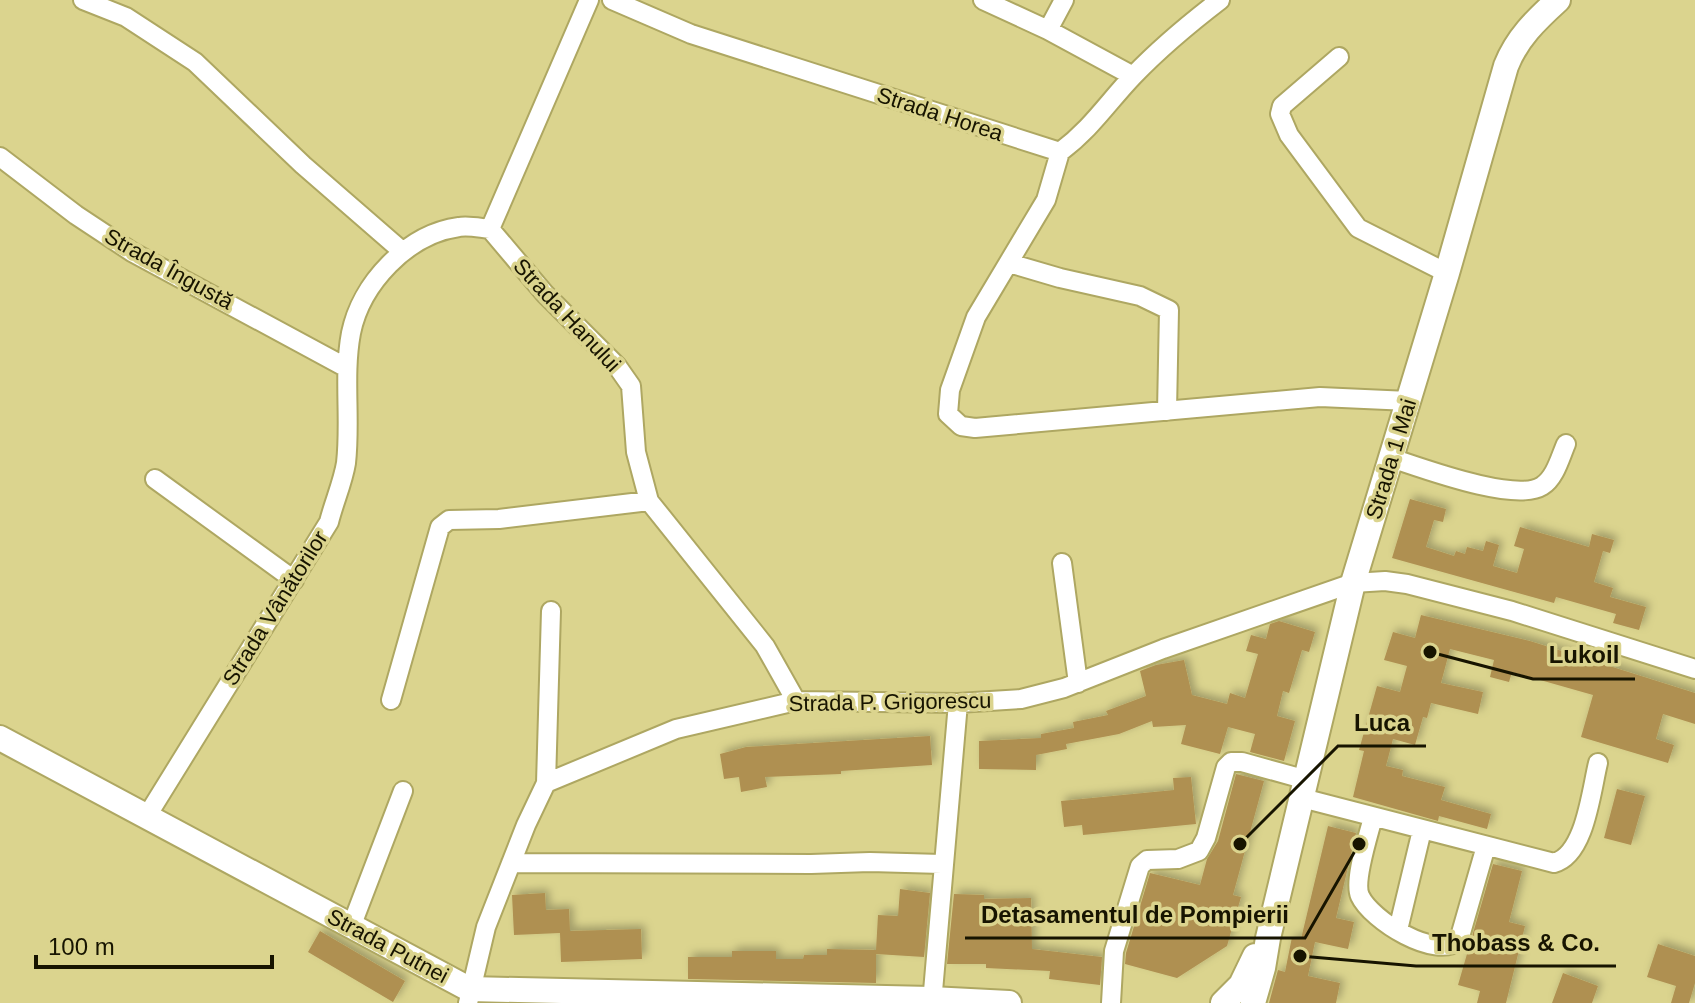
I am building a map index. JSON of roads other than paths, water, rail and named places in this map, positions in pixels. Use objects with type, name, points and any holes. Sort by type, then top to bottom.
[{"type":"main road","name":"Strada 1 Mai","points":[[1253,1003],[1353,583],[1509,57],[1524,32],[1558,0]]},
{"type":"main road","name":"Strada Putnei","points":[[0,738],[351,927],[468,996],[1009,1003]]},
{"type":"main road","name":"Strada 1 Mai","points":[[1223,1003],[1241,985],[1259,948],[1268,938]]},
{"type":"street","points":[[83,0],[126,17],[195,62],[303,165],[402,251]]},
{"type":"street","points":[[490,229],[589,0]]},
{"type":"street","name":"Strada Horea","points":[[612,0],[691,34],[1060,152]]},
{"type":"street","points":[[983,0],[1048,30],[1133,76]]},
{"type":"street","points":[[1048,30],[1064,0]]},
{"type":"street","points":[[1220,0],[1182,28],[1133,76],[1084,135],[1060,152],[1046,200],[976,317],[950,390],[948,414],[961,426],[975,428],[1320,397],[1409,401]]},
{"type":"street","points":[[1339,57],[1282,106],[1280,114],[1289,135],[1358,228],[1447,273]]},
{"type":"street","name":"Strada Îngustă","points":[[0,157],[76,215],[132,252],[347,368]]},
{"type":"street","name":"Strada Vânătorilor","points":[[147,816],[329,522],[345,467],[347,368],[351,334],[360,303],[377,278],[402,251],[438,233],[460,227],[490,229]]},
{"type":"street","name":"Strada Hanului","points":[[490,229],[545,294],[617,366],[631,386],[636,452],[649,501],[765,646],[796,701]]},
{"type":"street","points":[[1009,263],[1140,296],[1169,310],[1167,411]]},
{"type":"street","points":[[1391,458],[1460,480],[1521,492],[1544,486],[1552,477],[1566,444]]},
{"type":"street","points":[[155,479],[294,580]]},
{"type":"street","points":[[391,700],[440,527],[449,520],[499,519],[649,501]]},
{"type":"street","points":[[1062,563],[1078,683]]},
{"type":"street","name":"Strada P. Grigorescu","points":[[546,783],[676,729],[796,701],[958,703],[1021,699],[1078,683],[1163,649],[1353,583],[1385,581],[1407,584],[1512,611],[1695,669]]},
{"type":"street","points":[[468,996],[486,927],[546,783],[551,611]]},
{"type":"street","points":[[932,1001],[958,703]]},
{"type":"street","points":[[1111,1003],[1114,951],[1140,866],[1147,860],[1178,859],[1199,851],[1206,838],[1226,767],[1231,762],[1242,762],[1373,817],[1554,863],[1563,861],[1572,853],[1580,835],[1598,763]]},
{"type":"street","points":[[351,927],[403,791]]},
{"type":"street","points":[[1373,817],[1358,882],[1359,895],[1370,910],[1423,944],[1452,947],[1459,940],[1486,846]]},
{"type":"street","points":[[1398,930],[1422,830]]},
{"type":"street","points":[[511,863],[942,864]]},
{"type":"place","name":"Lukoil","points":[[1430,652]]},
{"type":"place","name":"Luca","points":[[1240,844]]},
{"type":"place","name":"Detasamentul de Pompierii","points":[[1359,844]]},
{"type":"place","name":"Thobass & Co.","points":[[1300,956]]}]
